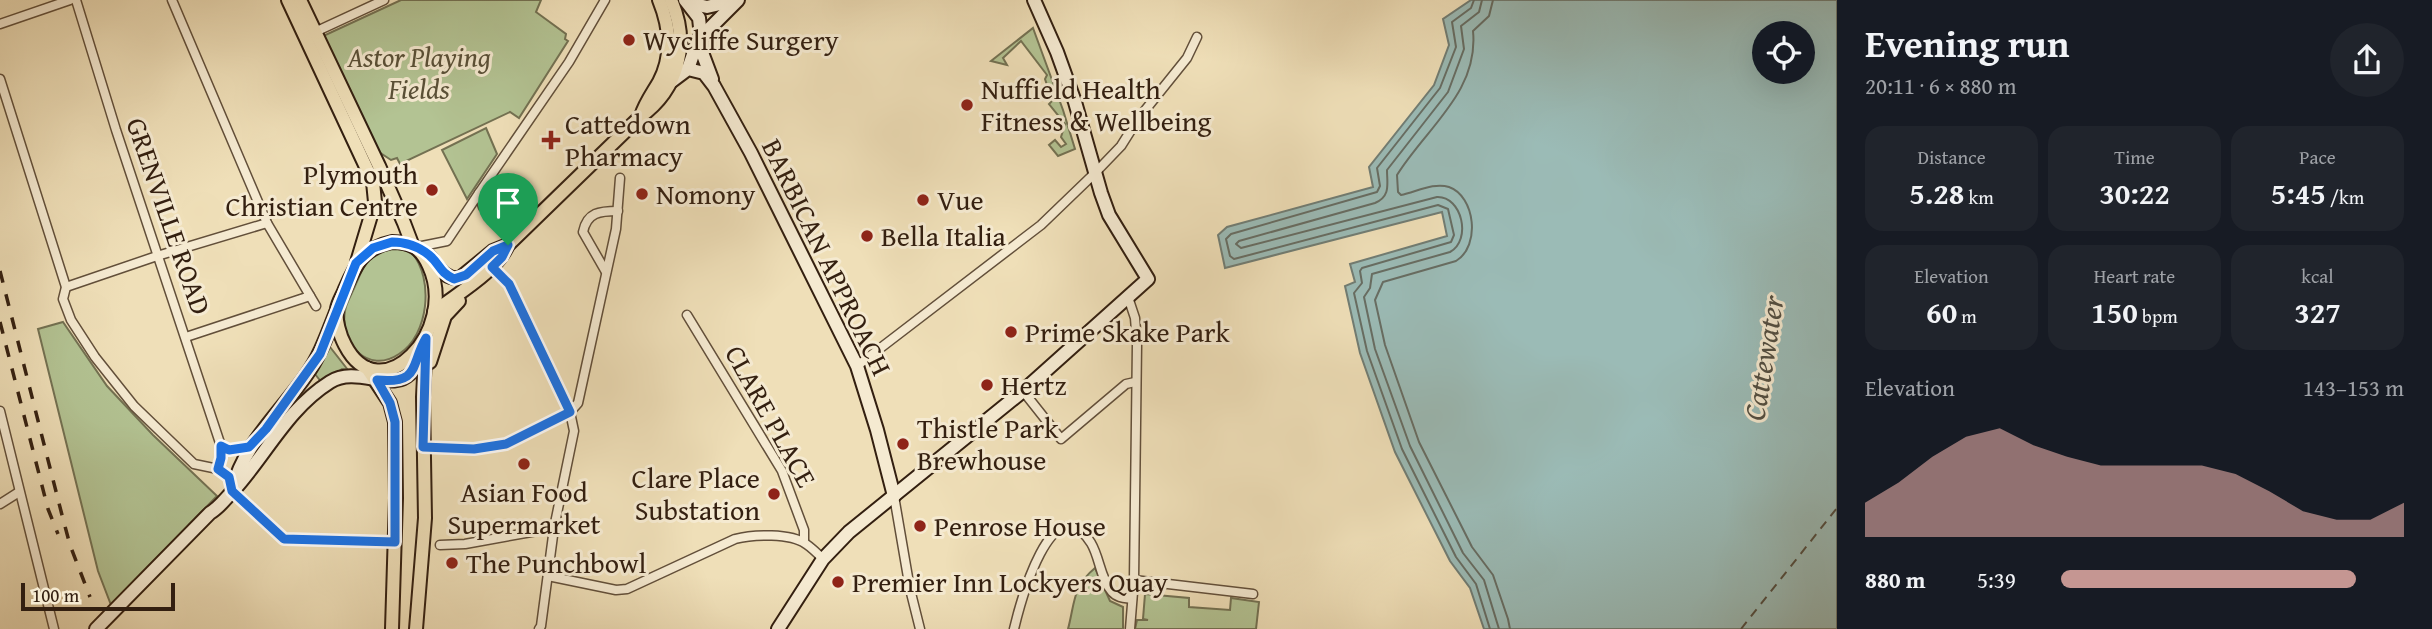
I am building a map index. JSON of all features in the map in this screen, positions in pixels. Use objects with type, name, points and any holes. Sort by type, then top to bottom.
[{"type":"main road","points":[[288,0],[373,182],[375,202],[356,263],[337,310],[341,337],[346,347],[377,380],[390,403],[395,422],[392,629]]},
{"type":"main road","points":[[300,0],[416,248],[432,275],[436,298],[424,342],[425,518],[415,629]]},
{"type":"main road","points":[[640,117],[646,99],[660,80],[667,59],[668,29],[659,0]]},
{"type":"main road","points":[[434,312],[492,267],[502,257],[508,245],[640,117],[655,107],[672,81],[678,64],[681,40],[679,23],[671,0]]},
{"type":"main road","points":[[356,263],[382,244],[392,242],[416,248],[429,255],[442,272],[454,279],[466,275],[493,251],[508,245]]},
{"type":"main road","points":[[423,397],[445,316],[475,282]]},
{"type":"main road","points":[[367,368],[377,370],[404,362],[424,342]]},
{"type":"street","points":[[0,24],[70,0]]},
{"type":"street","name":"GRENVILLE ROAD","points":[[76,0],[157,256],[221,446],[218,469]]},
{"type":"street","points":[[172,0],[267,223],[316,306]]},
{"type":"street","points":[[315,32],[384,0]]},
{"type":"street","points":[[416,248],[447,241],[569,62],[605,0]]},
{"type":"street","points":[[672,81],[688,69],[702,34],[738,0]]},
{"type":"street","points":[[687,1],[708,7],[738,0]]},
{"type":"street","points":[[778,629],[823,559],[849,531],[1023,391],[1147,279],[1110,215],[1075,102],[1034,0]]},
{"type":"street","name":"BARBICAN APPROACH","points":[[687,1],[699,18],[703,54],[714,86],[755,159],[857,366],[894,496]]},
{"type":"street","points":[[857,366],[1041,225],[1095,173],[1121,146],[1187,58],[1197,37]]},
{"type":"street","name":"BARBICAN APPROACH","points":[[688,69],[704,74],[714,86]]},
{"type":"street","points":[[0,79],[66,287],[63,299],[71,320],[95,357],[134,406],[194,464],[218,469],[229,477],[232,491],[284,539],[395,542]]},
{"type":"street","points":[[423,447],[474,449],[506,444],[570,412],[578,403],[618,211],[620,178]]},
{"type":"street","points":[[479,193],[483,207]]},
{"type":"street","points":[[606,272],[583,232],[584,223],[590,215],[618,211]]},
{"type":"street","points":[[66,287],[267,223]]},
{"type":"street","points":[[492,267],[509,284],[570,412],[574,431],[554,528],[539,629]]},
{"type":"street","points":[[186,337],[310,296]]},
{"type":"street","points":[[1128,297],[1135,318],[1137,344],[1134,580],[1130,629]]},
{"type":"street","points":[[232,491],[249,447],[266,429],[320,354],[337,310]]},
{"type":"street","name":"CLARE PLACE","points":[[687,316],[782,471],[803,530],[804,542]]},
{"type":"street","points":[[96,629],[210,513],[221,506],[245,479],[293,412],[310,397],[339,378],[397,381],[411,373],[424,342]]},
{"type":"street","points":[[1023,391],[1061,439],[1126,384],[1135,382]]},
{"type":"street","points":[[0,411],[54,629]]},
{"type":"street","points":[[221,446],[229,450],[249,447]]},
{"type":"street","points":[[0,503],[19,492]]},
{"type":"street","points":[[894,496],[910,589],[920,629]]},
{"type":"street","points":[[1014,629],[1021,597],[1035,563],[1059,527],[1066,525],[1075,528],[1090,543],[1112,592],[1122,598],[1132,599]]},
{"type":"street","points":[[440,545],[465,544],[554,528]]},
{"type":"street","points":[[548,576],[616,590],[627,589],[742,537],[776,536],[804,542],[823,559]]},
{"type":"street","points":[[1134,580],[1253,594]]},
{"type":"green space","name":"Astor Playing Fields","points":[[401,0],[541,0],[536,12],[566,34],[565,39],[568,41],[519,118],[510,112],[400,164],[397,158],[391,160],[376,150],[321,37]]},
{"type":"green space","points":[[1033,28],[1075,149],[1058,156],[1049,145],[1055,140],[1061,147],[1066,144],[1061,137],[1065,124],[1049,104],[1056,97],[1048,88],[1045,79],[1047,75],[1021,41],[1003,58],[1007,65],[991,61]]},
{"type":"green space","points":[[486,128],[497,154],[467,199],[442,150]]},
{"type":"green space","points":[[399,248],[412,253],[419,264],[425,291],[425,306],[417,334],[409,345],[399,354],[377,361],[367,358],[351,344],[344,323],[346,308],[370,258],[381,251]]},
{"type":"green space","points":[[63,322],[107,386],[153,435],[217,496],[111,605],[98,571],[38,329]]},
{"type":"green space","points":[[330,347],[348,370],[342,369],[322,383],[315,374]]},
{"type":"green space","points":[[1095,568],[1110,601],[1123,607],[1123,629],[1068,629],[1078,589]]},
{"type":"green space","points":[[1145,594],[1189,598],[1189,607],[1230,610],[1231,598],[1259,602],[1256,629],[1135,629],[1137,620],[1148,620],[1143,619]]},
{"type":"water","name":"Cattewater","points":[[1471,0],[1837,0],[1837,629],[1484,629],[1470,588],[1450,561],[1395,452],[1360,353],[1345,286],[1355,282],[1350,264],[1447,236],[1442,212],[1225,268],[1218,235],[1227,227],[1373,187],[1369,167],[1434,85],[1449,45],[1443,19]]},
{"type":"ferry route","points":[[1741,629],[1837,508]]},
{"type":"railway","points":[[0,271],[70,545],[90,597]]},
{"type":"railway","points":[[0,322],[48,509],[58,534]]},
{"type":"place","name":"Wycliffe Surgery","points":[[629,40]]},
{"type":"place","name":"Nuffield Health Fitness & Wellbeing","points":[[967,105]]},
{"type":"place","name":"Cattedown Pharmacy","points":[[551,140]]},
{"type":"place","name":"Plymouth Christian Centre","points":[[432,190]]},
{"type":"place","name":"Nomony","points":[[642,194]]},
{"type":"place","name":"Vue","points":[[923,200]]},
{"type":"place","name":"Bella Italia","points":[[867,236]]},
{"type":"place","name":"Prime Skake Park","points":[[1011,332]]},
{"type":"place","name":"Hertz","points":[[987,385]]},
{"type":"place","name":"Thistle Park Brewhouse","points":[[903,444]]},
{"type":"place","name":"Asian Food Supermarket","points":[[524,464]]},
{"type":"place","name":"Clare Place Substation","points":[[774,494]]},
{"type":"place","name":"Penrose House","points":[[920,526]]},
{"type":"place","name":"The Punchbowl","points":[[452,563]]},
{"type":"place","name":"Premier Inn Lockyers Quay","points":[[838,582]]},
{"type":"route","points":[[401,242],[412,244],[429,255],[442,272],[454,279],[466,275],[493,251],[508,245],[502,257],[492,267],[509,284],[570,412],[506,444],[474,449],[423,447],[426,338],[411,373],[397,381],[377,380],[390,403],[395,422],[395,542],[290,540],[278,535],[232,491],[229,477],[218,469],[221,446],[229,450],[249,447],[308,373],[320,354],[356,263],[373,248],[401,242]]}]
